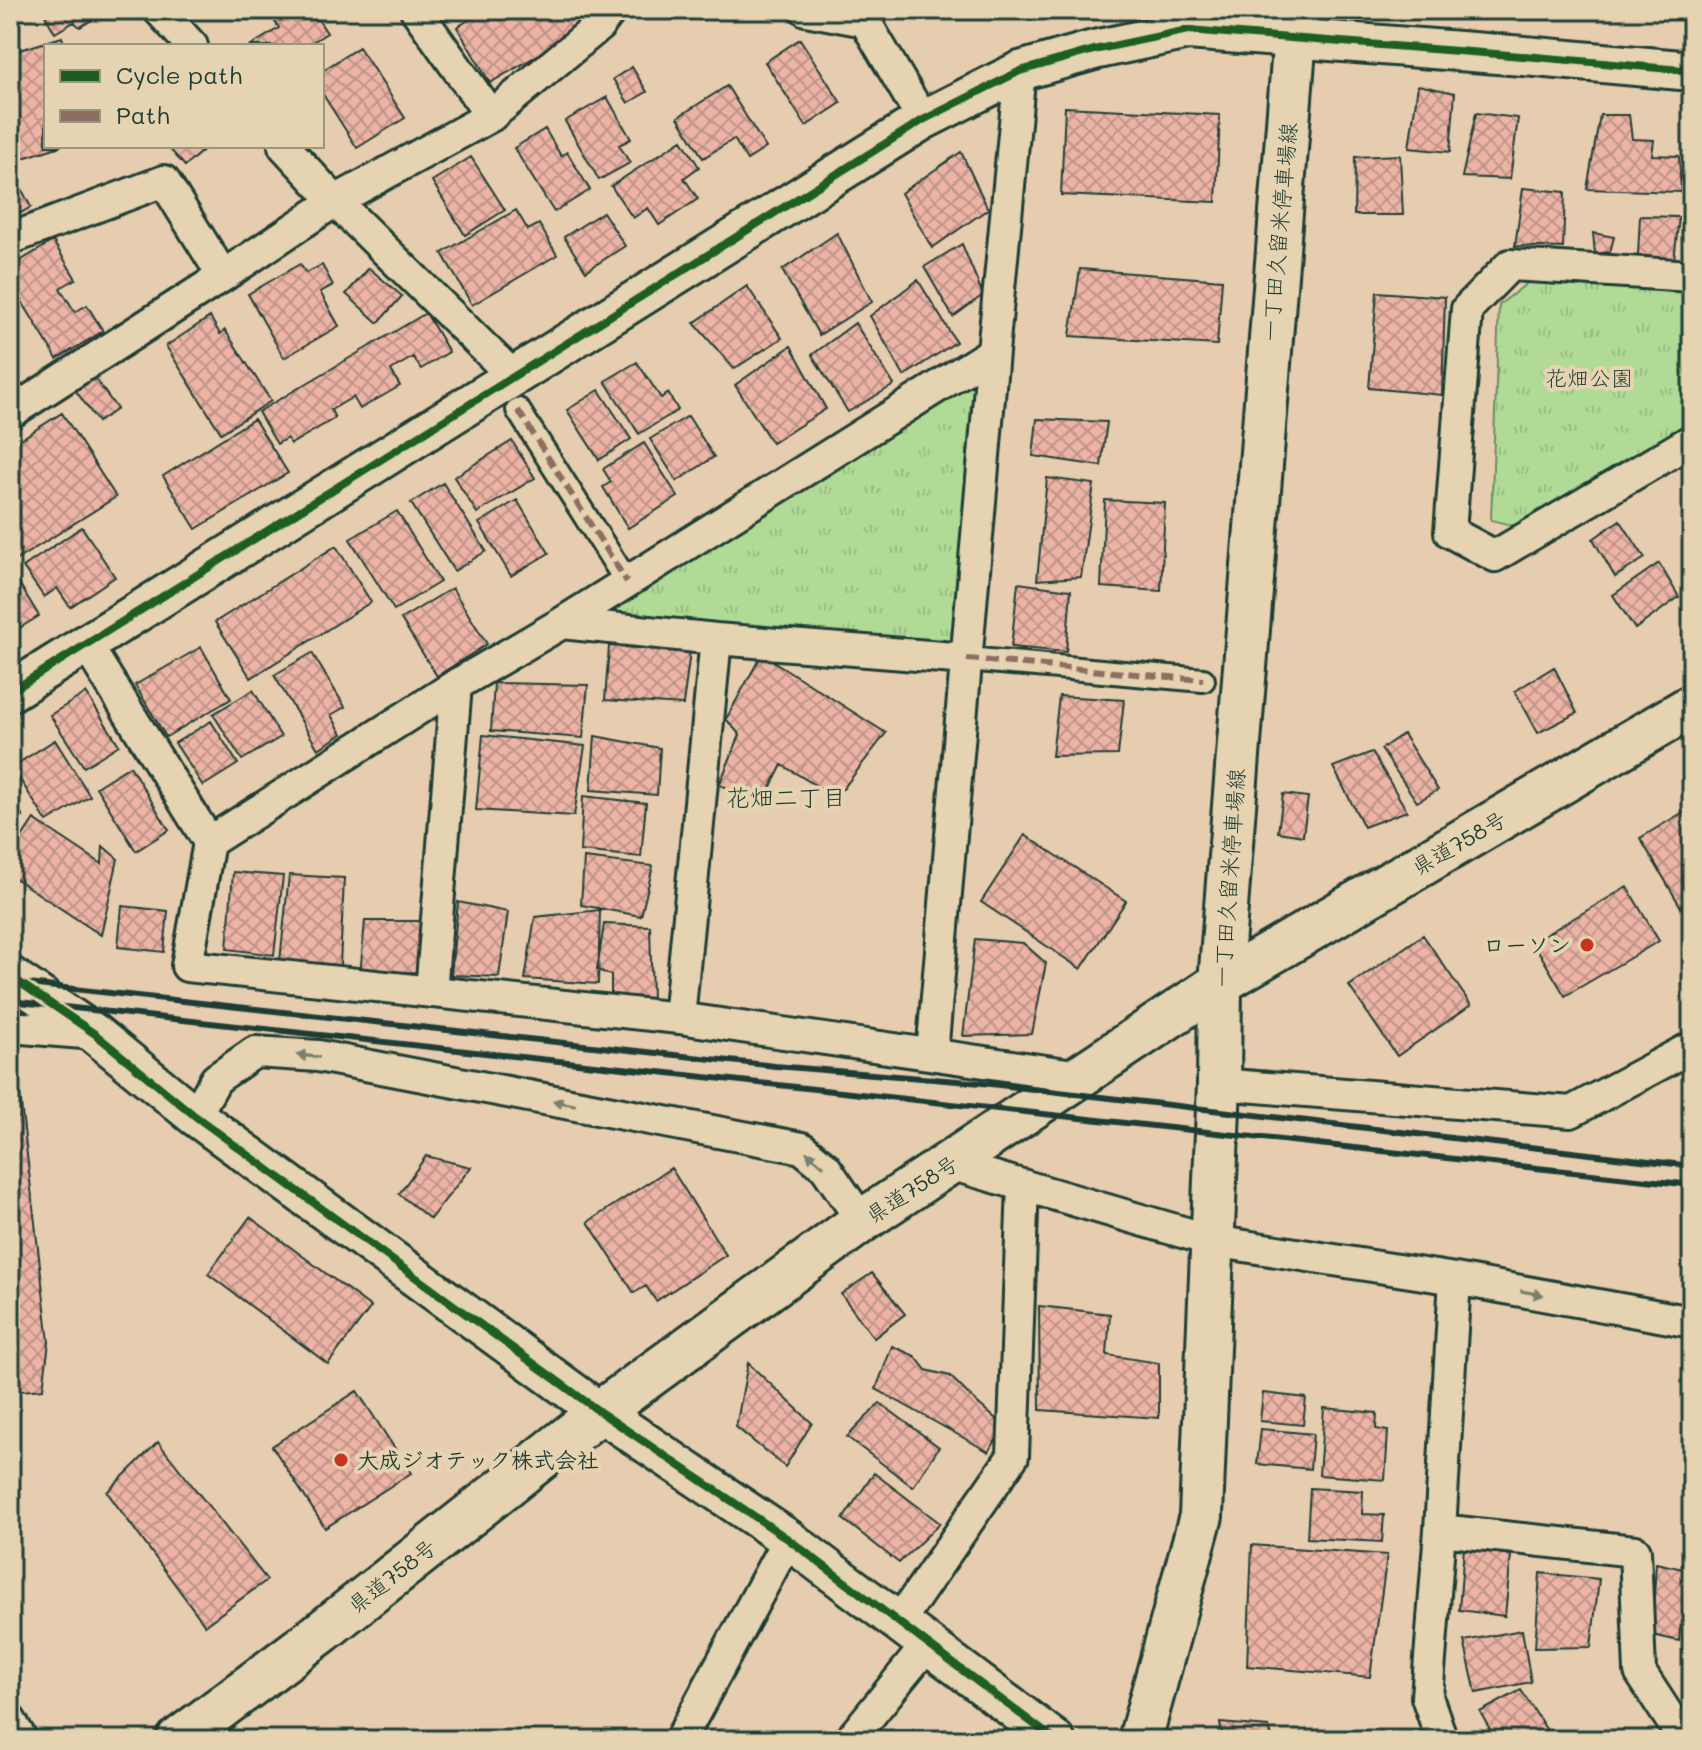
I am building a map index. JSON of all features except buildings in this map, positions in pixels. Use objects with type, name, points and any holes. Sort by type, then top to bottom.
[{"type":"main road","name":"一丁田久留米停車場線","points":[[1140,1740],[1201,1516],[1219,1084],[1220,983],[1296,24]]},
{"type":"main road","name":"県道758号","points":[[178,1740],[323,1631],[600,1412],[862,1221],[1220,983],[1692,706]]},
{"type":"street","points":[[159,10],[190,44]]},
{"type":"street","points":[[416,10],[491,116]]},
{"type":"street","points":[[10,413],[335,201],[491,116],[599,26],[611,10]]},
{"type":"street","points":[[806,10],[865,21],[923,120]]},
{"type":"street","points":[[10,692],[86,644],[515,393],[923,120],[1020,71],[1094,50],[1188,30],[1296,24],[1536,57],[1692,71]]},
{"type":"street","points":[[932,1054],[1020,71]]},
{"type":"street","points":[[286,148],[515,393],[627,582]]},
{"type":"street","points":[[10,239],[164,181],[223,276]]},
{"type":"street","points":[[1691,270],[1510,265],[1467,309],[1450,532],[1495,556],[1692,440]]},
{"type":"street","points":[[209,842],[993,352]]},
{"type":"street","points":[[562,623],[1203,680]]},
{"type":"street","points":[[679,1018],[716,639]]},
{"type":"street","points":[[86,644],[209,842],[187,966],[679,1018],[1081,1076]]},
{"type":"street","points":[[431,992],[456,685]]},
{"type":"street","points":[[10,976],[95,1034],[195,1116],[600,1412],[788,1539],[1055,1740]]},
{"type":"street","points":[[10,1027],[95,1034]]},
{"type":"street","points":[[1219,1084],[1571,1112],[1692,1047]]},
{"type":"street","points":[[195,1116],[216,1079],[255,1052],[318,1056],[802,1148],[825,1167],[862,1221]]},
{"type":"street","points":[[950,1164],[1213,1241],[1455,1279],[1692,1322]]},
{"type":"street","points":[[850,1740],[1013,1456],[1023,1185]]},
{"type":"street","points":[[1442,1740],[1427,1697],[1455,1279]]},
{"type":"street","points":[[1440,1530],[1635,1551],[1640,1672],[1684,1740]]},
{"type":"street","points":[[680,1740],[788,1539]]},
{"type":"street","points":[[10,1720],[22,1740]]},
{"type":"green space","name":"花畑公園","points":[[1530,281],[1692,292],[1692,423],[1520,527],[1491,520],[1499,305]]},
{"type":"green space","points":[[980,375],[958,651],[599,615]]},
{"type":"railway","points":[[10,982],[775,1066],[982,1083],[1692,1166]]},
{"type":"railway","points":[[10,1001],[1692,1185]]},
{"type":"marked path","points":[[518,410],[627,582]]},
{"type":"marked path","points":[[967,659],[1203,680]]},
{"type":"cycle path","points":[[10,692],[923,120],[1020,71],[1094,50],[1188,30],[1692,71]]},
{"type":"cycle path","points":[[10,976],[95,1034],[195,1116],[600,1412],[788,1539],[1055,1740]]},
{"type":"place","name":"ローソン","points":[[1587,945]]},
{"type":"place","name":"大成ジオテック株式会社","points":[[341,1460]]},
{"type":"district","name":"花畑二丁目","points":[[786,798]]}]
